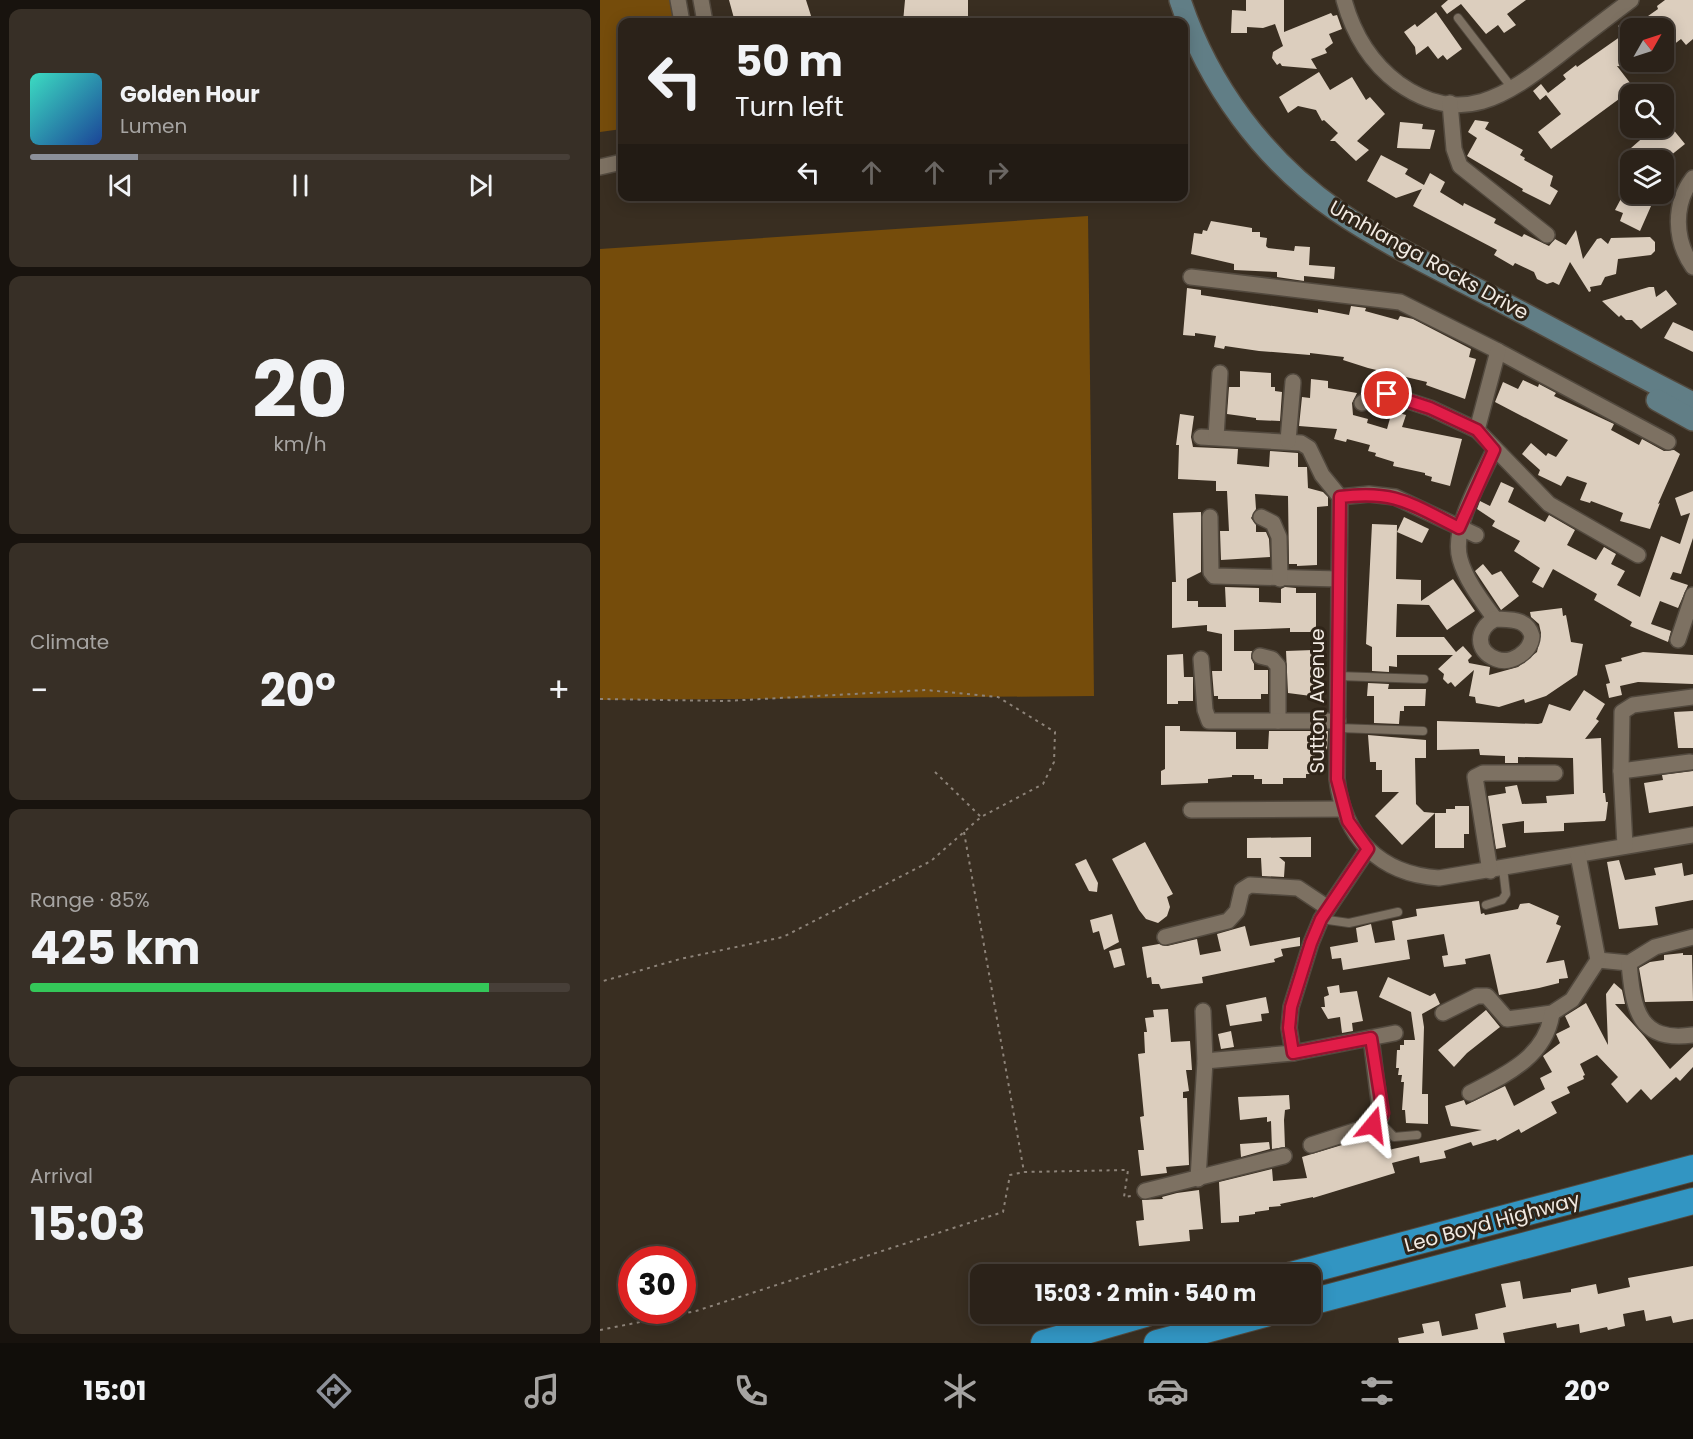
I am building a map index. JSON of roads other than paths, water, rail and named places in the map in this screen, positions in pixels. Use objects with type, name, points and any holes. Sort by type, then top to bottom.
[{"type":"highway","points":[[1540,1210],[1693,1156]]},
{"type":"highway","name":"Leo Boyd Highway","points":[[1321,1267],[1693,1168]]},
{"type":"highway","name":"Leo Boyd Highway","points":[[1321,1299],[1693,1201]]},
{"type":"highway","points":[[1044,1343],[1110,1324]]},
{"type":"highway","points":[[1157,1343],[1228,1324]]},
{"type":"main road","points":[[1168,0],[1175,18]]},
{"type":"main road","name":"Umhlanga Rocks Drive","points":[[1180,0],[1187,18]]},
{"type":"main road","name":"Umhlanga Rocks Drive","points":[[1188,20],[1224,94],[1262,145],[1314,194],[1383,239],[1693,403]]},
{"type":"main road","name":"Umhlanga Rocks Drive","points":[[1188,48],[1207,85],[1244,138],[1265,162],[1328,218],[1368,243],[1693,420]]},
{"type":"street","points":[[678,0],[681,18]]},
{"type":"street","points":[[701,0],[704,18]]},
{"type":"street","points":[[1344,0],[1357,37],[1383,70],[1411,92],[1450,104],[1479,103],[1513,90],[1631,0]]},
{"type":"street","points":[[1450,104],[1454,149],[1460,166],[1547,235]]},
{"type":"street","points":[[600,167],[618,163]]},
{"type":"street","points":[[1693,178],[1684,191],[1680,205],[1679,234],[1686,258],[1693,267]]},
{"type":"street","points":[[1191,277],[1392,300],[1406,304],[1668,442]]},
{"type":"street","points":[[1477,430],[1498,351]]},
{"type":"street","points":[[1220,373],[1209,437],[1301,443],[1309,448],[1322,475],[1340,497],[1369,494],[1395,497],[1476,535]]},
{"type":"street","points":[[1288,441],[1293,382]]},
{"type":"street","points":[[1362,403],[1376,394],[1387,394],[1430,408],[1477,430],[1549,504],[1638,555]]},
{"type":"street","points":[[1494,450],[1459,528],[1460,559],[1471,585],[1495,619]]},
{"type":"street","name":"Sutton Avenue","points":[[1340,497],[1337,779],[1343,808],[1353,830],[1368,849],[1394,867],[1419,877],[1439,878],[1693,835]]},
{"type":"street","points":[[1210,517],[1211,572],[1214,576],[1339,579]]},
{"type":"street","points":[[1261,517],[1274,523],[1280,537],[1280,579]]},
{"type":"street","points":[[1678,640],[1693,595]]},
{"type":"street","points":[[1260,656],[1272,659],[1278,666],[1278,721]]},
{"type":"street","points":[[1201,659],[1207,720],[1338,725]]},
{"type":"street","points":[[1625,846],[1620,715],[1623,710],[1634,705],[1693,698]]},
{"type":"street","points":[[1621,771],[1690,762]]},
{"type":"street","points":[[1496,870],[1475,777],[1483,772],[1555,772]]},
{"type":"street","points":[[1191,810],[1343,808]]},
{"type":"street","points":[[1293,1053],[1289,1028],[1291,1007],[1311,943],[1325,913],[1368,849]]},
{"type":"street","points":[[1443,1013],[1483,995],[1507,1019],[1552,1014],[1572,1000],[1598,960],[1578,855]]},
{"type":"street","points":[[1165,937],[1228,921],[1237,911],[1242,890],[1250,885],[1298,888],[1325,913]]},
{"type":"street","points":[[1598,960],[1629,963],[1655,947],[1693,938]]},
{"type":"street","points":[[1629,963],[1635,1005],[1653,1031],[1665,1037],[1693,1035]]},
{"type":"street","points":[[1198,1179],[1205,1061],[1203,1011]]},
{"type":"street","points":[[1470,1093],[1522,1064],[1544,1039],[1551,1026],[1552,1014]]},
{"type":"street","points":[[1205,1061],[1293,1053],[1395,1033]]},
{"type":"street","points":[[1311,1145],[1379,1121],[1383,1113],[1371,1038]]},
{"type":"street","points":[[1145,1191],[1284,1156]]},
{"type":"lane","points":[[1458,18],[1513,90]]},
{"type":"lane","points":[[1338,676],[1424,679]]},
{"type":"lane","points":[[1338,725],[1423,731]]},
{"type":"lane","points":[[1486,905],[1502,900],[1506,894],[1496,870]]},
{"type":"lane","points":[[1325,913],[1349,923],[1398,912]]},
{"type":"lane","points":[[1379,1121],[1396,1138],[1417,1135]]}]
